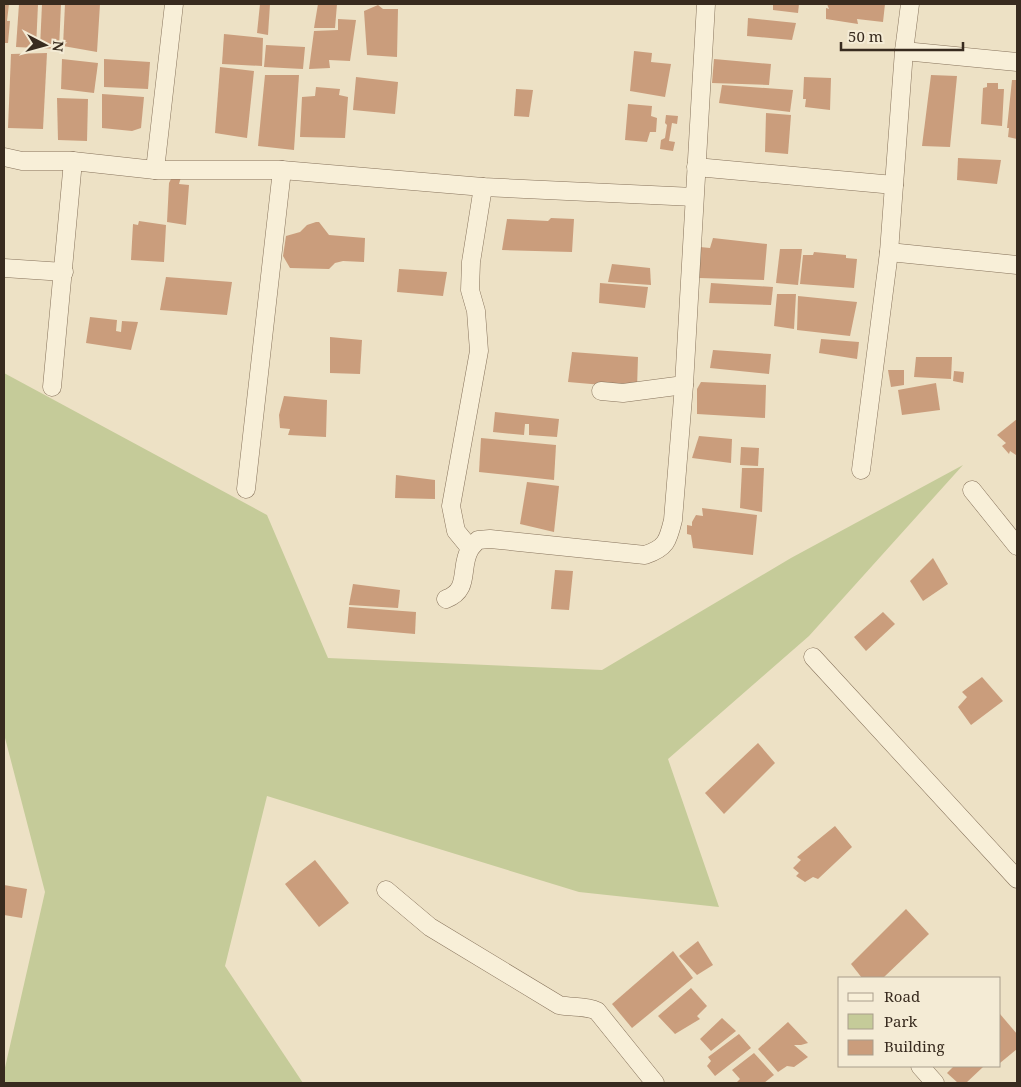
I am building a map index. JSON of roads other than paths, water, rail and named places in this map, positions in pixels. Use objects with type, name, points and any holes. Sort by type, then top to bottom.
[{"type":"street","points":[[156,170],[174,4]]},
{"type":"street","points":[[446,599],[455,596],[461,588],[467,555],[470,548],[478,540],[490,539],[645,554],[658,550],[669,537],[673,520],[684,385],[706,4]]},
{"type":"street","points":[[861,470],[889,252],[904,51],[910,4]]},
{"type":"street","points":[[904,51],[1017,62]]},
{"type":"street","points":[[4,157],[22,161],[72,161],[156,170],[282,170],[483,188],[694,197]]},
{"type":"street","points":[[52,387],[64,272],[72,161]]},
{"type":"street","points":[[696,167],[894,185]]},
{"type":"street","points":[[246,489],[282,170]]},
{"type":"street","points":[[470,548],[456,532],[451,506],[478,351],[476,311],[470,290],[470,262],[483,188]]},
{"type":"street","points":[[889,252],[1017,265]]},
{"type":"street","points":[[4,268],[64,272]]},
{"type":"street","points":[[601,391],[623,394],[684,385]]},
{"type":"street","points":[[972,490],[1017,546]]},
{"type":"street","points":[[812,657],[1017,879]]},
{"type":"street","points":[[386,890],[430,927],[559,1005],[590,1007],[597,1011],[655,1083]]},
{"type":"street","points":[[921,1067],[935,1083]]}]
